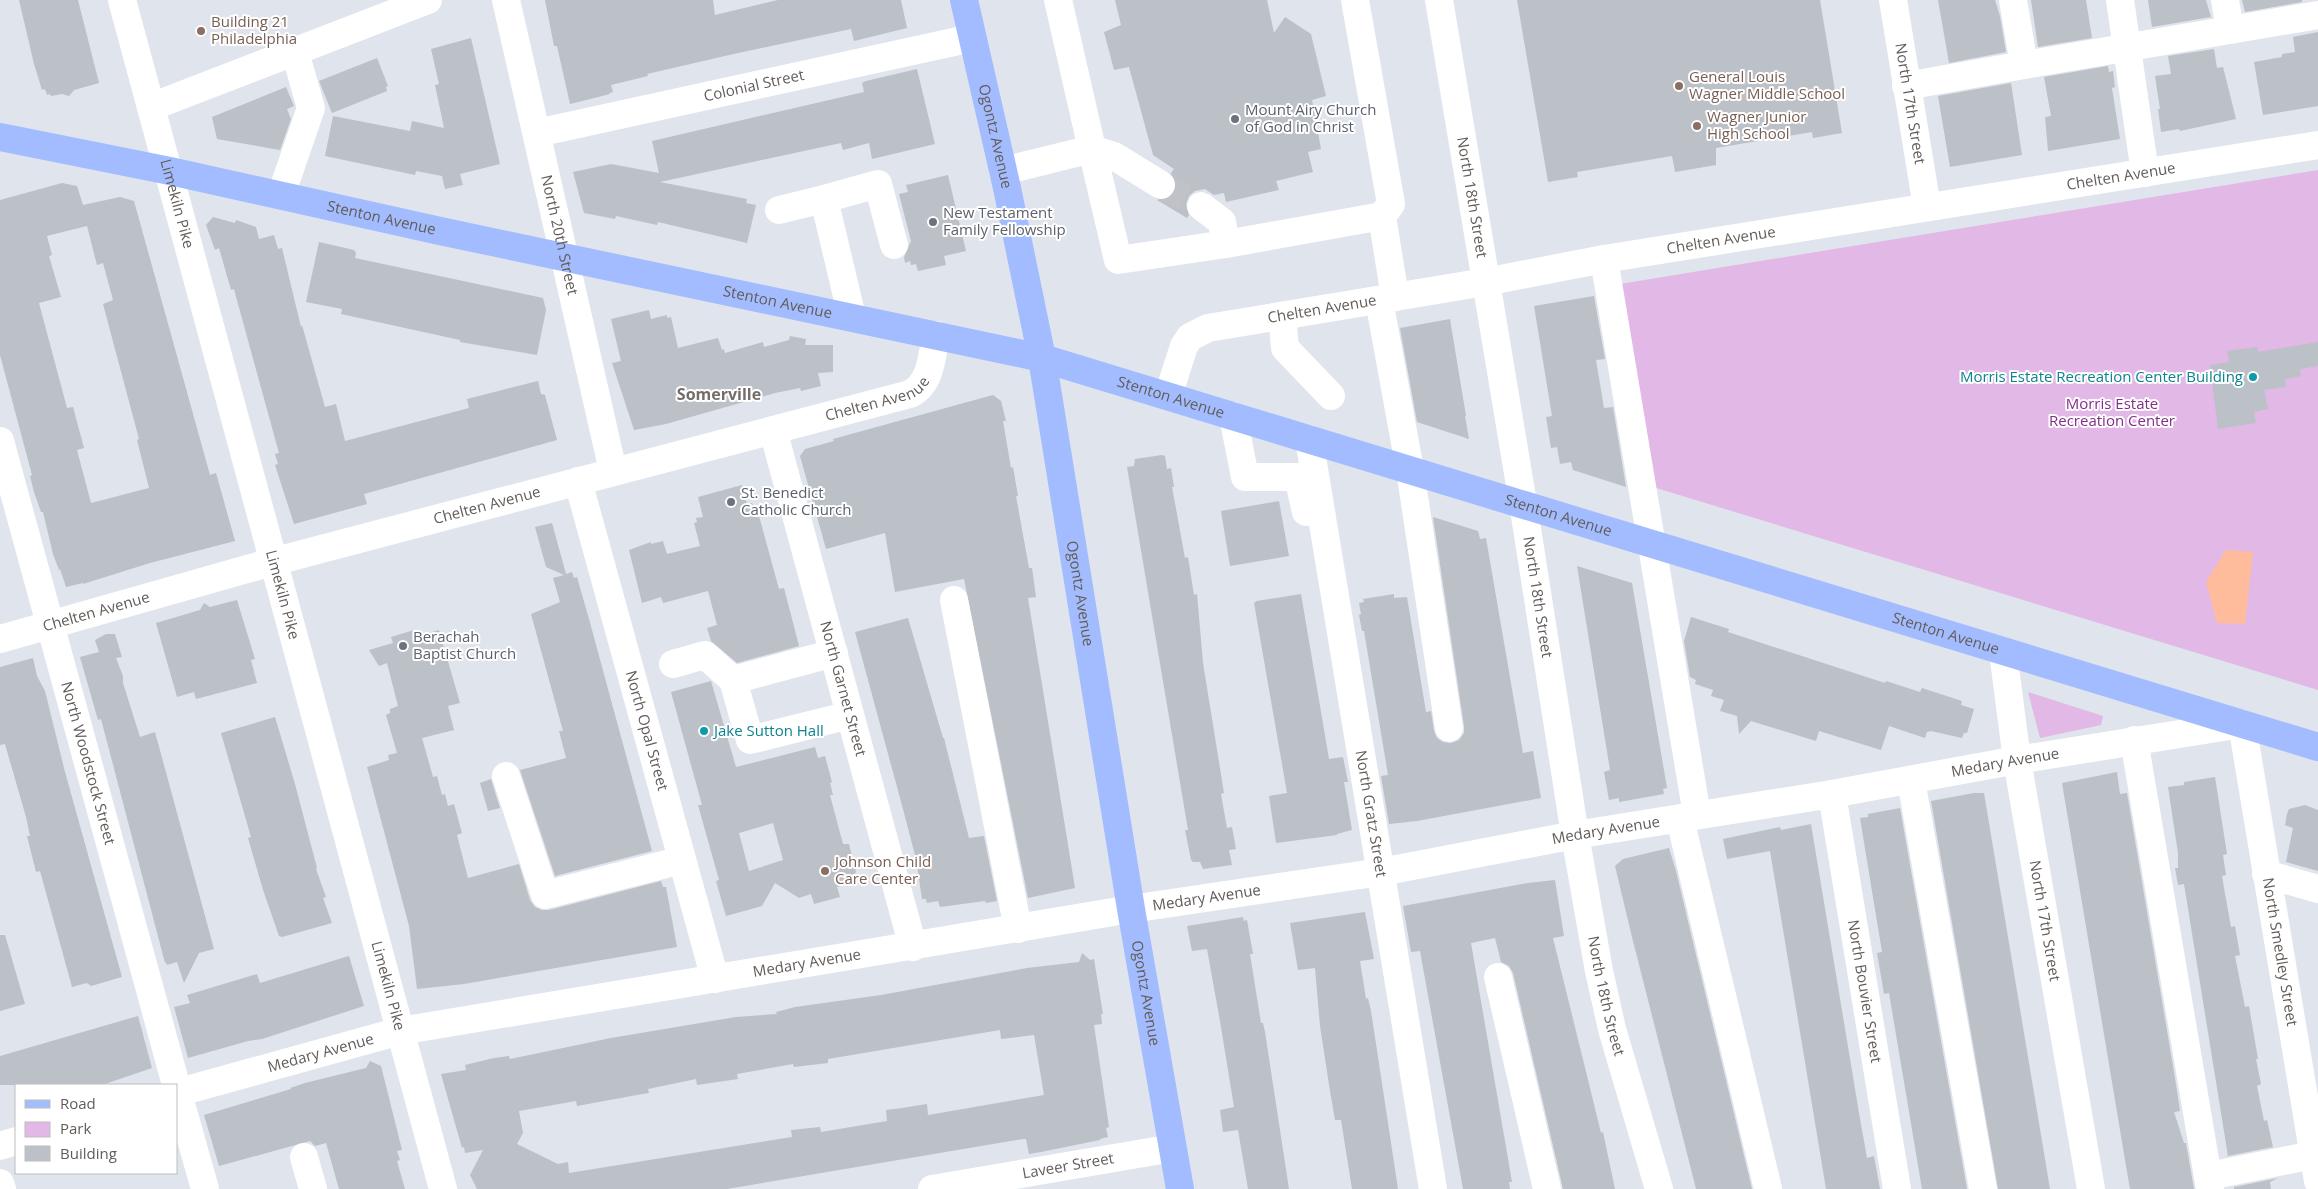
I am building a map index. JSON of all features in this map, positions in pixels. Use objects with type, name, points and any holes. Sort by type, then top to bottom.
[{"type":"main road","name":"Ogontz Avenue","points":[[964,0],[1003,171],[1042,358],[1131,909],[1180,1189]]},
{"type":"main road","name":"Stenton Avenue","points":[[0,137],[170,171],[1042,358],[1523,503],[2003,652],[2318,747]]},
{"type":"street","name":"Limekiln Pike","points":[[122,0],[170,171],[272,562],[442,1189]]},
{"type":"street","points":[[151,107],[428,0]]},
{"type":"street","name":"North 20th Street","points":[[506,0],[613,471]]},
{"type":"street","points":[[1058,0],[1118,260],[1226,244],[1382,216]]},
{"type":"street","points":[[1355,0],[1391,204],[1382,216],[1387,298],[1410,470],[1449,728]]},
{"type":"street","name":"North 18th Street","points":[[1439,0],[1523,503],[1575,835],[1612,1029],[1659,1189]]},
{"type":"street","name":"North 17th Street","points":[[1893,0],[1927,207]]},
{"type":"street","points":[[2013,0],[2024,65]]},
{"type":"street","points":[[2120,0],[2145,173]]},
{"type":"street","points":[[2225,0],[2230,30]]},
{"type":"street","points":[[1906,86],[2318,15]]},
{"type":"street","name":"Colonial Street","points":[[537,133],[972,38]]},
{"type":"street","points":[[281,195],[311,108],[295,52]]},
{"type":"street","name":"Chelten Avenue","points":[[1168,396],[1184,346],[1190,337],[1208,328],[1485,282],[1604,259],[2318,144]]},
{"type":"street","points":[[1003,171],[1092,149],[1114,156],[1161,185]]},
{"type":"street","points":[[779,210],[878,184],[894,245]]},
{"type":"street","points":[[824,199],[852,317]]},
{"type":"street","points":[[1201,206],[1222,222],[1226,244]]},
{"type":"street","points":[[1604,259],[1653,544],[1689,817],[1768,1189]]},
{"type":"street","points":[[1282,316],[1285,348],[1330,396]]},
{"type":"street","name":"Chelten Avenue","points":[[0,639],[272,562],[910,394],[920,390],[926,380],[936,335]]},
{"type":"street","points":[[1233,416],[1245,477],[1298,478],[1317,562],[1329,559]]},
{"type":"street","name":"North Garnet Street","points":[[773,430],[913,947]]},
{"type":"street","name":"North Gratz Street","points":[[1309,439],[1433,1189]]},
{"type":"street","name":"North Woodstock Street","points":[[0,441],[176,1084]]},
{"type":"street","name":"North Opal Street","points":[[578,481],[714,979]]},
{"type":"street","points":[[954,600],[1018,929]]},
{"type":"street","name":"North 17th Street","points":[[2003,652],[2017,760],[2091,1189]]},
{"type":"street","points":[[733,680],[834,653]]},
{"type":"street","points":[[672,664],[705,655],[733,680],[750,740],[850,715]]},
{"type":"street","name":"Medary Avenue","points":[[178,1089],[400,1031],[913,947],[1131,909],[1381,872],[1575,835],[1832,794],[2134,740],[2242,724]]},
{"type":"street","name":"North Smedley Street","points":[[2242,724],[2266,874],[2316,1155],[2318,1181]]},
{"type":"street","points":[[2134,740],[2209,1183],[2316,1155]]},
{"type":"street","points":[[506,776],[546,895],[682,860]]},
{"type":"street","points":[[1911,780],[1984,1189]]},
{"type":"street","name":"North Bouvier Street","points":[[1832,794],[1897,1189]]},
{"type":"street","points":[[2266,874],[2318,889]]},
{"type":"street","points":[[1498,977],[1547,1189]]},
{"type":"street","name":"North Woodstock Street","points":[[178,1093],[204,1189]]},
{"type":"street","points":[[0,1146],[15,1141]]},
{"type":"street","name":"Laveer Street","points":[[932,1189],[1173,1148]]},
{"type":"street","points":[[304,1157],[313,1189]]},
{"type":"street","points":[[0,1183],[2,1189]]},
{"type":"green space","name":"Morris Estate Recreation Center","points":[[2318,170],[2318,690],[1653,487],[1620,284]]},
{"type":"green space","points":[[2028,692],[2103,716],[2101,725],[2040,738]]},
{"type":"shaded area","points":[[2226,550],[2253,552],[2245,624],[2217,623],[2206,582]]},
{"type":"building","points":[[19,0],[78,0],[99,83],[74,90],[69,96],[62,94],[51,96],[50,94],[47,95],[45,89],[42,90]]},
{"type":"building","points":[[545,0],[713,0],[715,15],[778,0],[901,0],[907,28],[854,41],[851,29],[738,53],[647,74],[648,76],[611,85],[613,92],[610,94],[570,104],[557,46],[554,46]]},
{"type":"building","points":[[1115,0],[1267,0],[1274,33],[1285,17],[1311,34],[1326,96],[1312,100],[1321,149],[1308,152],[1313,172],[1276,181],[1279,190],[1226,202],[1224,193],[1214,195],[1205,189],[1195,191],[1189,196],[1186,204],[1189,215],[1187,218],[1157,200],[1168,199],[1174,193],[1177,185],[1171,173],[1174,169],[1153,155],[1129,67],[1114,70],[1104,32],[1121,25]]},
{"type":"building","points":[[1517,0],[1820,0],[1842,133],[1813,138],[1812,132],[1716,148],[1716,165],[1675,172],[1672,156],[1577,172],[1578,177],[1548,182]]},
{"type":"building","points":[[1938,0],[1995,0],[2000,16],[2006,52],[1949,63]]},
{"type":"building","points":[[2031,0],[2086,0],[2092,38],[2038,47]]},
{"type":"building","points":[[2148,0],[2206,0],[2211,17],[2152,27]]},
{"type":"building","points":[[2242,0],[2302,0],[2302,2],[2245,12]]},
{"type":"building","points":[[2318,32],[2318,106],[2263,115],[2254,62],[2282,57],[2282,54],[2295,52],[2293,37]]},
{"type":"building","points":[[471,38],[500,164],[460,174],[463,185],[445,189],[442,176],[416,171],[415,175],[325,156],[333,116],[410,131],[412,121],[444,128],[435,85],[439,84],[431,49]]},
{"type":"building","points":[[2214,49],[2217,68],[2223,67],[2236,119],[2180,131],[2179,129],[2161,132],[2155,76],[2171,74],[2168,56]]},
{"type":"building","points":[[377,58],[388,86],[386,87],[387,91],[332,113],[319,81]]},
{"type":"building","points":[[2108,66],[2109,72],[2113,71],[2115,87],[2112,88],[2120,139],[2048,151],[2045,117],[2051,116],[2044,77]]},
{"type":"building","points":[[917,69],[935,144],[872,159],[869,143],[843,150],[841,143],[660,182],[747,199],[746,203],[756,205],[747,243],[658,222],[657,225],[616,216],[615,219],[584,213],[573,172],[611,164],[659,173],[652,141],[864,92],[862,83],[866,81]]},
{"type":"building","points":[[2011,83],[2022,155],[1950,167],[1938,96]]},
{"type":"building","points":[[286,87],[294,106],[287,109],[291,119],[280,150],[217,139],[212,117]]},
{"type":"building","points":[[948,175],[966,251],[944,256],[946,265],[918,271],[916,264],[911,265],[910,261],[905,263],[904,257],[911,241],[899,194],[908,192],[906,185]]},
{"type":"building","points":[[62,183],[77,186],[83,205],[120,197],[134,201],[210,475],[216,473],[235,541],[150,563],[83,584],[66,587],[53,554],[43,512],[41,512],[34,492],[30,476],[32,475],[0,355],[0,200]],"holes":[[[87,226],[97,265],[103,263],[113,300],[103,304],[139,439],[137,440],[149,488],[91,503],[77,450],[84,448],[73,407],[67,408],[39,303],[61,297],[49,256],[52,255],[47,236]]]},
{"type":"building","points":[[213,217],[235,223],[236,220],[256,227],[259,239],[274,235],[278,249],[282,248],[301,327],[302,325],[325,407],[336,404],[345,441],[469,408],[467,399],[538,381],[541,394],[545,395],[557,440],[364,494],[367,504],[294,524],[275,465],[278,464],[275,454],[279,453],[234,289],[231,290],[219,248],[215,250],[206,225]]},
{"type":"building","points":[[319,242],[354,250],[356,253],[355,258],[543,298],[546,310],[537,355],[460,342],[460,340],[341,314],[342,309],[306,302]]},
{"type":"building","points":[[1594,296],[1605,359],[1596,360],[1604,408],[1613,407],[1626,487],[1573,470],[1571,462],[1560,464],[1557,447],[1551,448],[1546,417],[1552,416],[1534,306]]},
{"type":"building","points":[[649,310],[651,319],[667,315],[667,318],[671,317],[678,348],[718,338],[725,353],[763,342],[764,347],[789,340],[790,336],[806,339],[805,345],[833,345],[833,372],[818,373],[821,386],[801,391],[800,388],[775,393],[666,424],[634,430],[612,363],[621,361],[611,319]]},
{"type":"building","points":[[1450,319],[1469,439],[1417,422],[1400,328]]},
{"type":"building","name":"Morris Estate Recreation Center Building","points":[[2318,342],[2318,366],[2300,369],[2301,376],[2285,379],[2286,387],[2264,390],[2268,409],[2254,412],[2256,423],[2218,429],[2210,365],[2229,362],[2227,351],[2257,347],[2258,352]]},
{"type":"building","points":[[993,395],[1001,401],[1006,421],[1003,421],[1011,468],[1013,467],[1018,496],[1016,496],[1029,568],[1032,568],[1036,597],[1028,598],[1075,888],[1028,898],[964,579],[895,592],[885,533],[826,549],[800,456],[805,449],[834,441],[833,439]]},
{"type":"building","points":[[1165,456],[1167,469],[1171,468],[1174,487],[1172,487],[1185,558],[1188,557],[1194,595],[1197,594],[1203,663],[1224,793],[1221,794],[1227,828],[1232,827],[1236,849],[1229,850],[1232,865],[1203,869],[1200,862],[1193,862],[1191,860],[1185,830],[1188,830],[1127,467],[1134,466],[1135,459]]},
{"type":"building","points":[[742,485],[747,504],[752,503],[753,506],[756,505],[779,589],[784,588],[799,646],[737,663],[711,641],[707,628],[717,625],[708,591],[663,603],[661,597],[642,603],[629,550],[651,542],[651,544],[663,541],[667,554],[700,546],[694,523],[697,522],[696,518],[703,517],[698,497]]},
{"type":"building","points":[[1279,501],[1289,556],[1230,566],[1221,511]]},
{"type":"building","points":[[1433,517],[1478,531],[1480,539],[1486,538],[1523,753],[1533,751],[1541,798],[1417,821],[1389,824],[1381,776],[1388,775],[1364,631],[1362,631],[1359,615],[1361,614],[1359,603],[1364,602],[1363,599],[1394,594],[1394,598],[1407,597],[1426,712],[1431,711],[1434,731],[1437,738],[1443,742],[1451,743],[1459,740],[1464,733]]},
{"type":"building","points":[[552,523],[566,574],[572,572],[574,578],[577,577],[652,851],[555,876],[520,770],[566,758],[559,731],[563,731],[531,614],[560,602],[553,578],[564,575],[546,567],[535,527]]},
{"type":"building","points":[[1577,566],[1632,583],[1667,788],[1663,789],[1664,794],[1619,802],[1619,798],[1609,800],[1604,772],[1610,770]]},
{"type":"building","points":[[1301,594],[1329,759],[1343,757],[1348,782],[1344,782],[1352,830],[1337,835],[1276,843],[1269,796],[1287,793],[1254,603]]},
{"type":"building","points":[[237,600],[255,659],[251,660],[257,683],[196,699],[194,692],[177,697],[156,623],[200,610],[204,603],[210,607]]},
{"type":"building","points":[[1691,617],[1729,629],[1728,632],[1885,683],[1886,681],[1920,692],[1922,688],[1962,701],[1961,705],[1974,709],[1967,733],[1964,733],[1962,738],[1931,731],[1927,732],[1925,738],[1889,726],[1881,750],[1819,731],[1816,741],[1751,721],[1739,734],[1737,716],[1720,711],[1724,700],[1711,696],[1713,690],[1695,684],[1696,680],[1690,677],[1684,641]]},
{"type":"building","points":[[908,618],[944,738],[969,838],[984,836],[997,901],[940,907],[938,901],[927,903],[926,899],[922,899],[916,859],[855,632]]},
{"type":"building","points":[[414,630],[415,637],[439,630],[460,703],[448,706],[454,730],[422,738],[433,777],[437,776],[442,795],[445,794],[448,806],[454,804],[462,833],[457,835],[468,878],[519,864],[530,900],[535,907],[542,910],[549,910],[661,881],[663,887],[666,887],[677,947],[464,984],[417,989],[409,926],[367,767],[389,760],[388,755],[397,753],[386,715],[390,713],[390,709],[398,706],[387,663],[379,666],[369,650],[393,643],[391,637]]},
{"type":"building","points":[[106,634],[115,634],[122,657],[116,658],[140,737],[155,732],[214,949],[199,953],[184,983],[177,962],[167,965],[165,963],[101,719],[98,720],[80,657],[99,652],[95,640]]},
{"type":"building","points":[[33,658],[37,676],[45,691],[65,772],[122,977],[91,986],[87,983],[72,987],[40,871],[36,872],[27,836],[30,836],[26,817],[5,744],[0,745],[0,667]]},
{"type":"building","points":[[711,681],[736,767],[815,747],[818,758],[825,756],[832,782],[830,783],[833,795],[830,795],[843,844],[849,844],[856,872],[848,884],[837,887],[840,897],[814,904],[811,894],[799,898],[775,883],[762,906],[726,916],[716,881],[719,880],[698,805],[702,805],[671,692]],"holes":[[[773,823],[783,860],[749,871],[739,833]]]},
{"type":"building","points":[[275,717],[295,784],[316,869],[326,897],[323,898],[332,923],[282,937],[279,936],[263,890],[248,838],[251,837],[221,733]]},
{"type":"building","points":[[2117,772],[2120,794],[2127,793],[2180,1111],[2174,1112],[2184,1143],[2186,1143],[2194,1189],[2130,1189],[2062,783]]},
{"type":"building","points":[[2215,777],[2227,854],[2223,855],[2226,875],[2222,876],[2231,927],[2235,926],[2240,955],[2235,956],[2245,1007],[2249,1006],[2258,1059],[2256,1059],[2261,1084],[2257,1086],[2264,1121],[2267,1120],[2273,1147],[2228,1156],[2184,884],[2178,885],[2175,868],[2178,868],[2178,853],[2168,787],[2184,785],[2184,782]]},
{"type":"building","points":[[491,779],[500,808],[488,811],[480,783]]},
{"type":"building","points":[[1984,793],[2050,1189],[1998,1189],[1931,801]]},
{"type":"building","points":[[2305,805],[2318,810],[2318,871],[2286,862],[2293,828],[2285,825],[2287,814],[2289,809]]},
{"type":"building","points":[[1900,808],[1967,1189],[1922,1189],[1889,993],[1884,994],[1877,953],[1882,952],[1860,818],[1868,817],[1868,814]]},
{"type":"building","points":[[1811,824],[1867,1158],[1874,1156],[1880,1189],[1826,1189],[1770,851],[1727,859],[1723,839],[1780,827],[1781,830]]},
{"type":"building","points":[[1669,848],[1752,1189],[1696,1189],[1632,937],[1615,866],[1623,859]]},
{"type":"building","points":[[1555,880],[1564,936],[1553,938],[1601,1133],[1603,1132],[1615,1189],[1563,1189],[1513,973],[1509,966],[1501,962],[1495,938],[1471,943],[1512,1182],[1509,1182],[1510,1189],[1463,1189],[1420,951],[1411,952],[1403,906],[1528,883]]},
{"type":"building","points":[[1365,912],[1374,959],[1360,961],[1366,999],[1368,998],[1371,1011],[1398,1189],[1352,1189],[1341,1120],[1335,1120],[1330,1091],[1320,1026],[1315,968],[1298,970],[1290,923]]},
{"type":"building","points":[[1243,917],[1244,921],[1247,920],[1253,954],[1250,954],[1261,1023],[1263,1023],[1265,1032],[1289,1189],[1248,1189],[1238,1130],[1223,1132],[1220,1110],[1234,1107],[1220,1021],[1207,949],[1192,951],[1187,926]]},
{"type":"building","points":[[0,935],[5,935],[25,1004],[0,1011]]},
{"type":"building","points":[[1082,953],[1090,960],[1094,959],[1103,1014],[1101,1014],[1102,1024],[1094,1025],[1109,1127],[1106,1128],[1108,1137],[1041,1152],[1029,1154],[1026,1139],[1023,1139],[727,1189],[477,1189],[470,1175],[483,1150],[465,1153],[464,1147],[462,1148],[441,1074],[466,1070],[465,1065],[494,1058],[509,1056],[510,1059],[611,1038],[736,1017],[777,1014],[776,1012],[795,1007],[881,995],[1027,968],[1079,962]],"holes":[[[1000,1030],[1001,1039],[1034,1035],[1044,1095],[928,1115],[927,1104],[886,1110],[887,1121],[821,1132],[820,1127],[791,1130],[792,1137],[569,1173],[568,1162],[558,1164],[517,1144],[523,1133],[519,1111],[576,1101],[577,1106],[649,1093],[648,1089],[696,1079],[697,1085],[738,1079],[737,1074],[793,1064],[794,1067],[828,1063],[828,1059]]]},
{"type":"building","points":[[349,956],[364,1006],[262,1039],[248,1041],[188,1058],[174,1007],[190,1003],[187,995],[257,974],[260,983]]},
{"type":"building","points":[[138,1016],[152,1068],[105,1084],[0,1085],[0,1056]]},
{"type":"building","points":[[370,1061],[381,1066],[402,1150],[397,1151],[400,1160],[397,1161],[405,1189],[339,1189],[326,1143],[315,1146],[310,1141],[219,1166],[204,1115],[305,1083],[366,1068]]},
{"type":"building","points":[[2278,1178],[2270,1182],[2271,1189],[2234,1189],[2234,1187]]},
{"type":"tunnel","points":[[1161,185],[1201,206]]},
{"type":"place","name":"Building 21 Philadelphia","points":[[201,31]]},
{"type":"place","name":"General Louis Wagner Middle School","points":[[1679,86]]},
{"type":"place","name":"Mount Airy Church of God in Christ","points":[[1235,119]]},
{"type":"place","name":"Wagner Junior High School","points":[[1697,126]]},
{"type":"place","name":"New Testament Family Fellowship","points":[[933,222]]},
{"type":"place","name":"Morris Estate Recreation Center Building","points":[[2253,377]]},
{"type":"place","name":"St. Benedict Catholic Church","points":[[731,502]]},
{"type":"place","name":"Berachah Baptist Church","points":[[403,646]]},
{"type":"place","name":"Jake Sutton Hall","points":[[704,731]]},
{"type":"place","name":"Johnson Child Care Center","points":[[825,871]]},
{"type":"district","name":"Somerville","points":[[719,394]]}]
